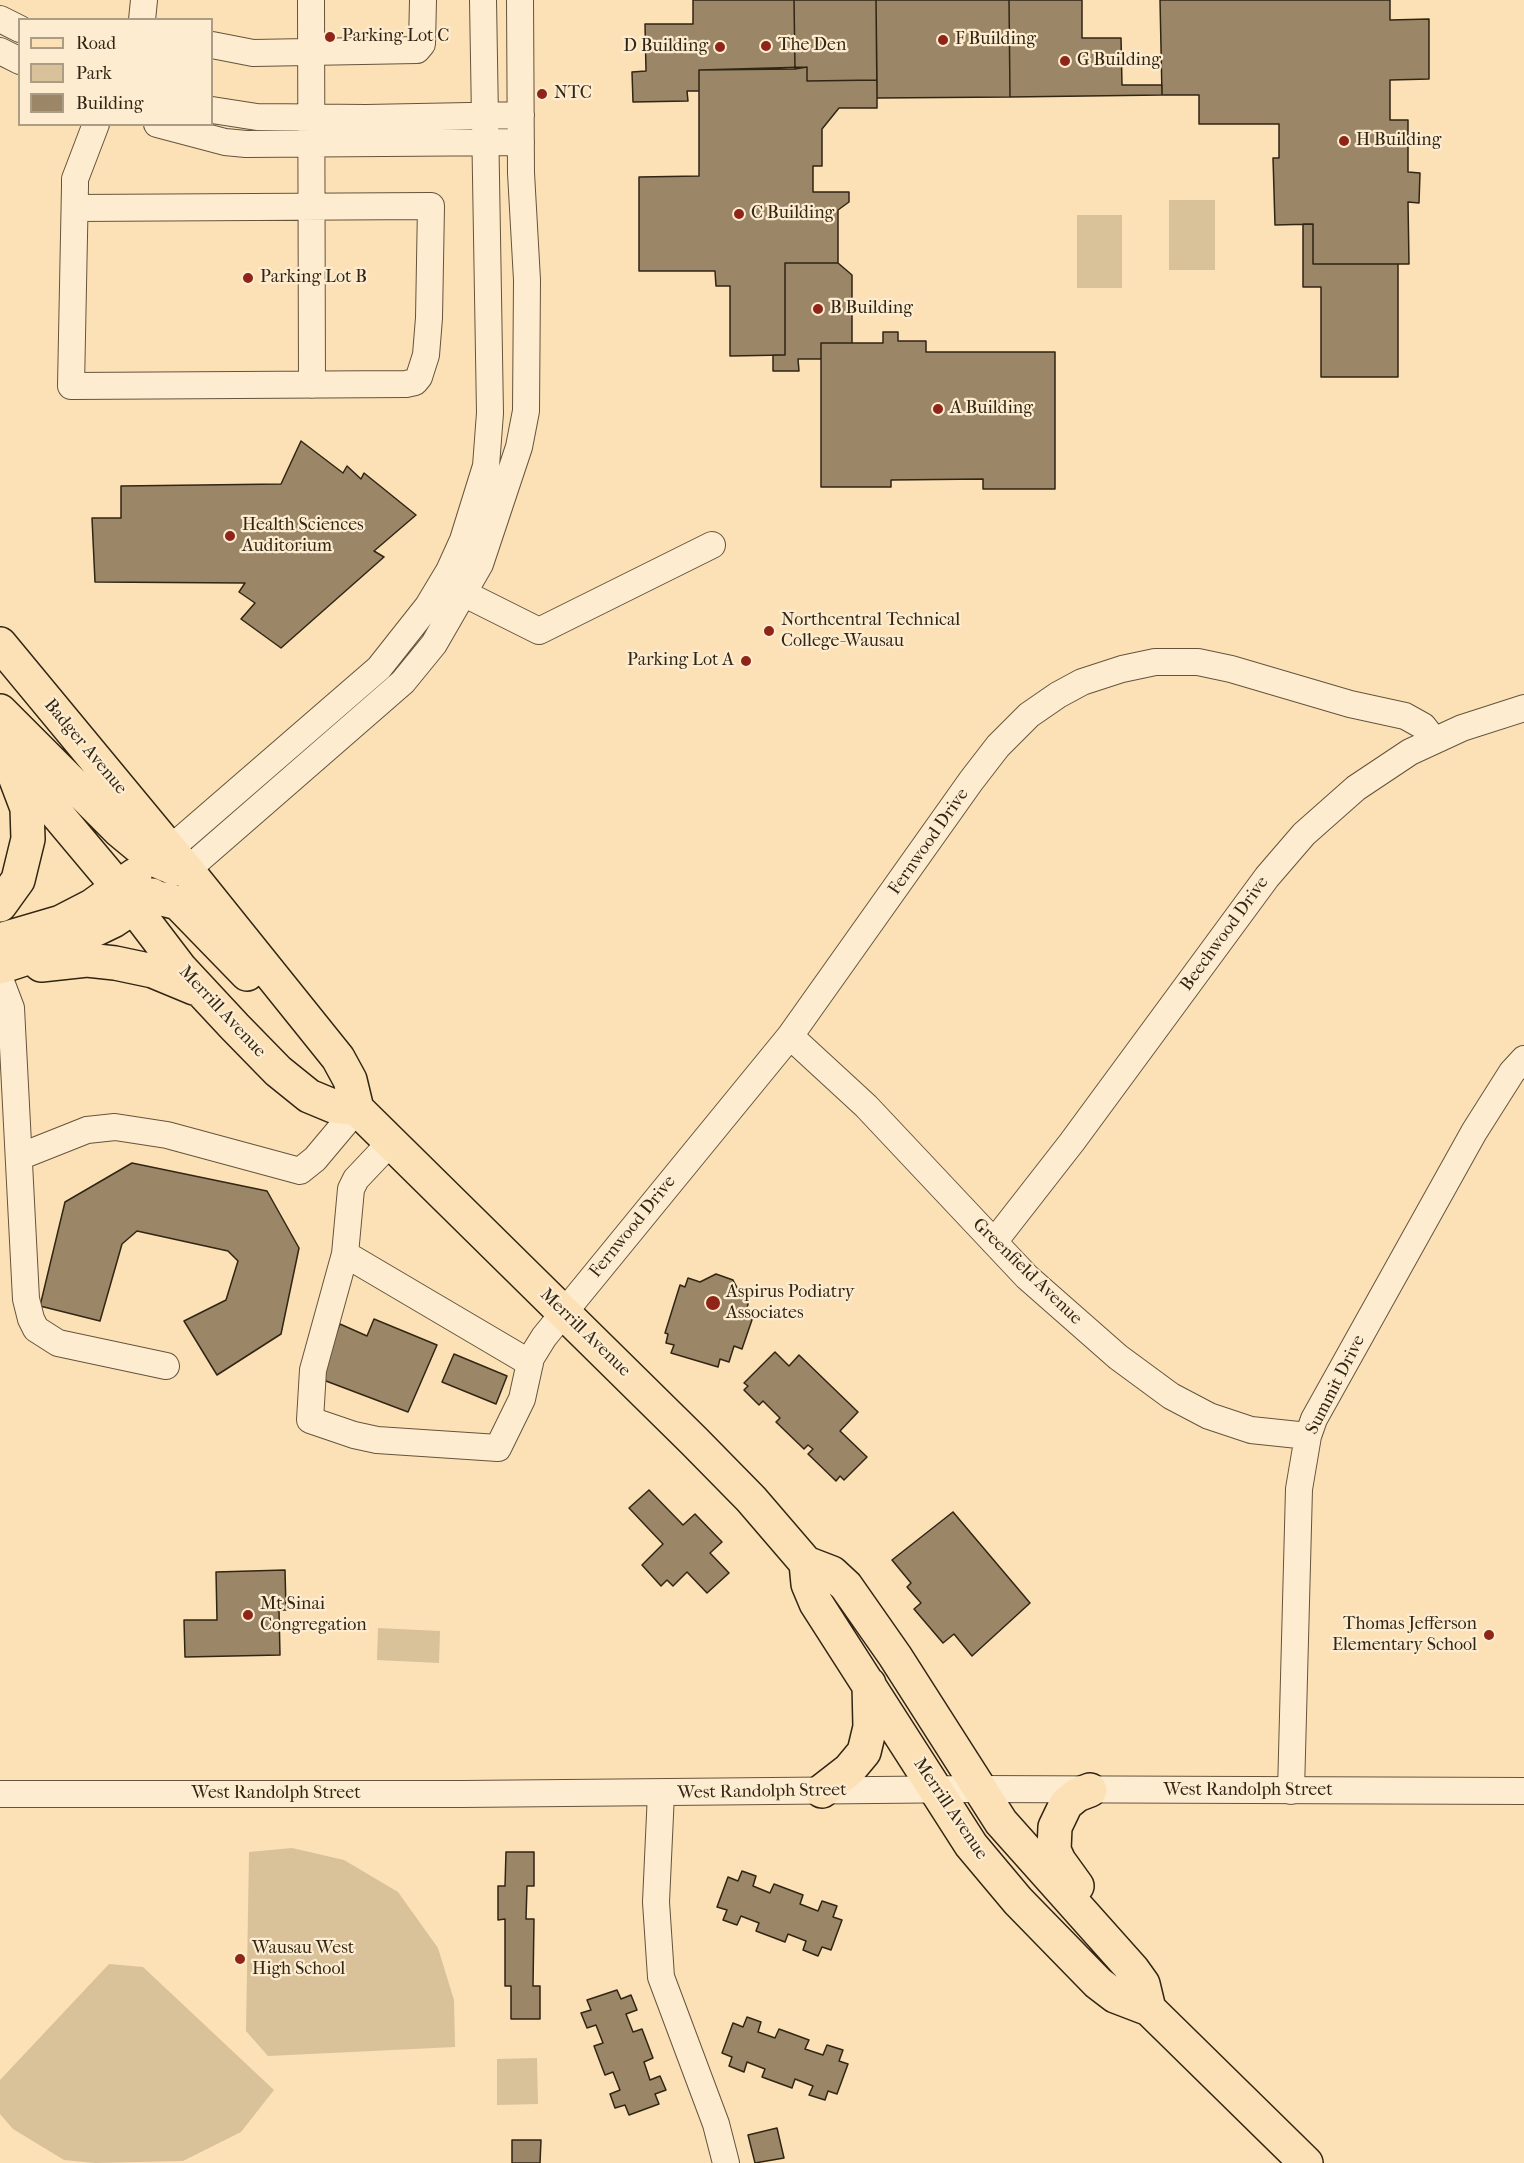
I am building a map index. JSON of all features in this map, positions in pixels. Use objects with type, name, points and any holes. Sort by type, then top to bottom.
[{"type":"main road","name":"Badger Avenue","points":[[0,644],[170,860]]},
{"type":"main road","points":[[0,711],[114,826],[170,860],[338,1058],[350,1080],[357,1109]]},
{"type":"main road","points":[[3,749],[135,897]]},
{"type":"main road","points":[[0,905],[21,875],[28,832],[24,800],[3,749]]},
{"type":"main road","points":[[0,968],[55,949],[135,897],[170,860]]},
{"type":"main road","points":[[0,940],[135,897],[182,907],[251,978],[338,1058]]},
{"type":"main road","name":"Merrill Avenue","points":[[135,897],[201,991],[301,1090],[328,1105],[357,1109],[725,1472],[807,1563],[836,1576],[854,1595],[978,1789],[1001,1821],[1140,1979],[1149,2009]]},
{"type":"main road","points":[[0,968],[78,960],[107,962],[153,971],[201,991]]},
{"type":"main road","name":"Merrill Avenue","points":[[807,1563],[807,1578],[813,1598],[971,1845],[1018,1901],[1082,1967],[1109,1992],[1149,2009],[1305,2163]]},
{"type":"main road","points":[[822,1791],[849,1770],[864,1752],[870,1727],[869,1684]]},
{"type":"main road","points":[[1090,1790],[1077,1795],[1066,1804],[1055,1827],[1054,1850],[1084,1897],[1102,1935]]},
{"type":"street","points":[[142,18],[144,0]]},
{"type":"street","points":[[311,0],[312,385]]},
{"type":"street","points":[[213,45],[253,53],[417,50],[422,44],[423,0]]},
{"type":"street","points":[[454,588],[463,540],[483,479],[488,447],[490,379],[483,0]]},
{"type":"street","points":[[170,860],[368,679],[405,638],[480,564],[496,523],[519,447],[526,411],[527,280],[521,142],[520,0]]},
{"type":"street","points":[[0,19],[18,28]]},
{"type":"street","points":[[0,51],[18,60]]},
{"type":"street","points":[[213,110],[256,117],[521,115]]},
{"type":"street","points":[[75,208],[431,206],[429,318],[426,355],[419,377],[415,382],[406,384],[71,386],[75,208],[78,170],[95,126]]},
{"type":"street","points":[[165,126],[236,144],[521,142]]},
{"type":"street","points":[[454,588],[539,631],[712,545]]},
{"type":"street","name":"Fernwood Drive","points":[[345,1254],[315,1362],[310,1420],[335,1430],[377,1440],[498,1448],[522,1399],[530,1363],[544,1337],[790,1036],[998,746],[1029,715],[1082,682],[1140,664],[1198,662],[1232,669],[1350,704],[1405,716],[1423,726],[1434,740]]},
{"type":"street","name":"Beechwood Drive","points":[[994,1242],[1072,1142],[1267,877],[1304,834],[1356,788],[1410,752],[1434,740],[1524,708]]},
{"type":"street","points":[[0,979],[11,1008],[26,1299],[36,1329],[58,1343],[166,1366]]},
{"type":"street","name":"Greenfield Avenue","points":[[790,1036],[866,1106],[1027,1277],[1118,1357],[1171,1396],[1209,1416],[1251,1430],[1308,1436]]},
{"type":"street","name":"Summit Drive","points":[[1291,1791],[1299,1489],[1308,1436],[1314,1419],[1474,1132],[1512,1072],[1524,1059]]},
{"type":"street","points":[[19,1156],[87,1130],[115,1127],[167,1135],[300,1171],[315,1159],[357,1109]]},
{"type":"street","points":[[390,1143],[353,1184],[345,1254],[530,1363]]},
{"type":"street","name":"West Randolph Street","points":[[0,1794],[661,1793],[978,1789],[1524,1791]]},
{"type":"street","points":[[661,1793],[656,1902],[661,1977],[716,2124],[726,2163]]},
{"type":"green space","points":[[1169,200],[1215,200],[1215,270],[1169,270]]},
{"type":"green space","points":[[1077,215],[1122,215],[1122,288],[1077,288]]},
{"type":"green space","points":[[378,1628],[440,1631],[439,1663],[377,1660]]},
{"type":"green space","points":[[292,1848],[344,1860],[398,1892],[438,1948],[454,2000],[455,2047],[268,2056],[246,2031],[249,1852]]},
{"type":"green space","points":[[109,1964],[143,1967],[274,2090],[241,2132],[183,2161],[95,2163],[64,2160],[13,2129],[0,2114],[0,2080]]},
{"type":"green space","points":[[537,2058],[538,2104],[497,2105],[497,2059]]},
{"type":"building","name":"D Building","points":[[693,0],[794,0],[795,69],[699,70],[699,91],[687,91],[688,101],[633,102],[632,72],[646,71],[645,24],[693,24]]},
{"type":"building","points":[[794,0],[876,0],[877,80],[807,81],[807,67],[795,69]]},
{"type":"building","name":"F Building","points":[[876,0],[1009,0],[1010,97],[877,98]]},
{"type":"building","name":"G Building","points":[[1009,0],[1082,0],[1082,38],[1121,38],[1122,85],[1162,85],[1162,95],[1010,97]]},
{"type":"building","name":"H Building","points":[[1160,0],[1390,0],[1390,20],[1429,19],[1429,79],[1390,80],[1390,120],[1408,120],[1408,172],[1420,173],[1419,203],[1408,202],[1409,264],[1313,264],[1313,224],[1275,225],[1273,158],[1279,158],[1279,124],[1199,124],[1199,95],[1162,95]]},
{"type":"building","name":"C Building","points":[[807,67],[807,81],[877,80],[877,108],[839,108],[822,129],[822,166],[813,166],[813,192],[849,192],[849,202],[838,210],[838,263],[785,263],[785,355],[730,356],[730,286],[716,286],[715,271],[639,271],[639,177],[699,176],[699,70]]},
{"type":"building","points":[[1303,224],[1313,224],[1313,264],[1398,264],[1398,377],[1321,377],[1321,287],[1303,287]]},
{"type":"building","name":"B Building","points":[[785,263],[838,263],[852,275],[852,343],[821,343],[821,359],[798,359],[799,371],[773,371],[773,355],[785,355]]},
{"type":"building","name":"A Building","points":[[883,332],[898,332],[898,341],[926,341],[926,352],[1055,352],[1055,489],[983,489],[983,479],[891,480],[891,487],[821,487],[821,343],[883,343]]},
{"type":"building","points":[[301,441],[343,473],[347,466],[361,479],[364,473],[416,515],[374,551],[384,557],[281,648],[241,619],[255,603],[239,592],[245,583],[95,582],[92,518],[121,518],[121,486],[281,484]]},
{"type":"building","points":[[132,1163],[267,1191],[299,1248],[281,1334],[217,1375],[184,1321],[226,1300],[238,1261],[228,1251],[137,1231],[122,1244],[100,1321],[40,1306],[65,1202]]},
{"type":"building","points":[[716,1274],[733,1280],[742,1297],[749,1300],[747,1308],[755,1311],[742,1349],[734,1346],[729,1362],[720,1359],[718,1367],[671,1353],[674,1345],[666,1343],[668,1334],[665,1333],[680,1285],[685,1287],[688,1278],[700,1282]]},
{"type":"building","points":[[374,1319],[437,1345],[408,1412],[318,1378],[340,1324],[367,1336]]},
{"type":"building","points":[[775,1352],[789,1366],[799,1355],[858,1412],[840,1431],[867,1457],[844,1480],[840,1476],[836,1481],[808,1454],[813,1449],[808,1445],[804,1449],[776,1422],[780,1418],[763,1401],[759,1405],[744,1390],[748,1386],[744,1383]]},
{"type":"building","points":[[454,1354],[507,1376],[496,1404],[442,1382]]},
{"type":"building","points":[[649,1490],[683,1525],[695,1514],[722,1542],[710,1553],[729,1573],[707,1593],[687,1572],[673,1586],[667,1580],[661,1586],[642,1565],[663,1544],[629,1508]]},
{"type":"building","points":[[953,1512],[1030,1603],[972,1656],[954,1634],[943,1643],[914,1609],[921,1603],[907,1587],[911,1583],[892,1560]]},
{"type":"building","name":"Mt Sinai Congregation","points":[[285,1570],[286,1610],[279,1610],[280,1655],[185,1657],[184,1620],[217,1620],[216,1572]]},
{"type":"building","points":[[506,1852],[534,1852],[534,1886],[527,1886],[526,1919],[534,1919],[533,1986],[540,1986],[540,2019],[511,2019],[511,1986],[505,1986],[505,1919],[498,1920],[498,1886],[505,1886]]},
{"type":"building","points":[[742,1871],[756,1876],[753,1886],[770,1893],[774,1884],[803,1895],[800,1904],[818,1911],[822,1901],[837,1906],[833,1917],[842,1920],[831,1950],[822,1947],[818,1956],[803,1950],[806,1941],[788,1934],[785,1942],[756,1931],[759,1923],[741,1916],[737,1925],[723,1920],[727,1910],[717,1907],[728,1877],[738,1881]]},
{"type":"building","points":[[617,1990],[621,1999],[631,1995],[637,2010],[626,2014],[633,2032],[642,2029],[653,2058],[644,2062],[650,2080],[660,2076],[666,2090],[655,2094],[659,2104],[629,2115],[625,2105],[615,2108],[610,2094],[620,2090],[613,2072],[605,2075],[594,2046],[603,2043],[596,2025],[587,2028],[581,2013],[591,2010],[587,2000]]},
{"type":"building","points":[[747,2017],[761,2022],[758,2032],[775,2038],[779,2029],[809,2040],[805,2049],[823,2055],[827,2045],[843,2050],[839,2061],[848,2064],[837,2094],[828,2091],[825,2100],[809,2095],[813,2086],[795,2079],[792,2088],[762,2077],[765,2069],[747,2062],[744,2072],[729,2066],[732,2057],[722,2053],[733,2023],[743,2027]]},
{"type":"building","points":[[777,2128],[784,2158],[755,2163],[748,2135]]},
{"type":"building","points":[[512,2140],[541,2140],[540,2163],[512,2163]]},
{"type":"place","name":"Parking Lot C","points":[[330,37]]},
{"type":"place","name":"F Building","points":[[943,40]]},
{"type":"place","name":"The Den","points":[[766,46]]},
{"type":"place","name":"D Building","points":[[720,47]]},
{"type":"place","name":"G Building","points":[[1065,61]]},
{"type":"place","name":"NTC","points":[[542,94]]},
{"type":"place","name":"H Building","points":[[1344,141]]},
{"type":"place","name":"C Building","points":[[739,214]]},
{"type":"place","name":"Parking Lot B","points":[[248,278]]},
{"type":"place","name":"B Building","points":[[818,309]]},
{"type":"place","name":"A Building","points":[[938,409]]},
{"type":"place","name":"Health Sciences Auditorium","points":[[230,536]]},
{"type":"place","name":"Northcentral Technical College-Wausau","points":[[769,631]]},
{"type":"place","name":"Parking Lot A","points":[[746,661]]},
{"type":"place","name":"Aspirus Podiatry Associates","points":[[713,1303]]},
{"type":"place","name":"Mt Sinai Congregation","points":[[248,1615]]},
{"type":"place","name":"Thomas Jefferson Elementary School","points":[[1489,1635]]},
{"type":"place","name":"Wausau West High School","points":[[240,1959]]}]
